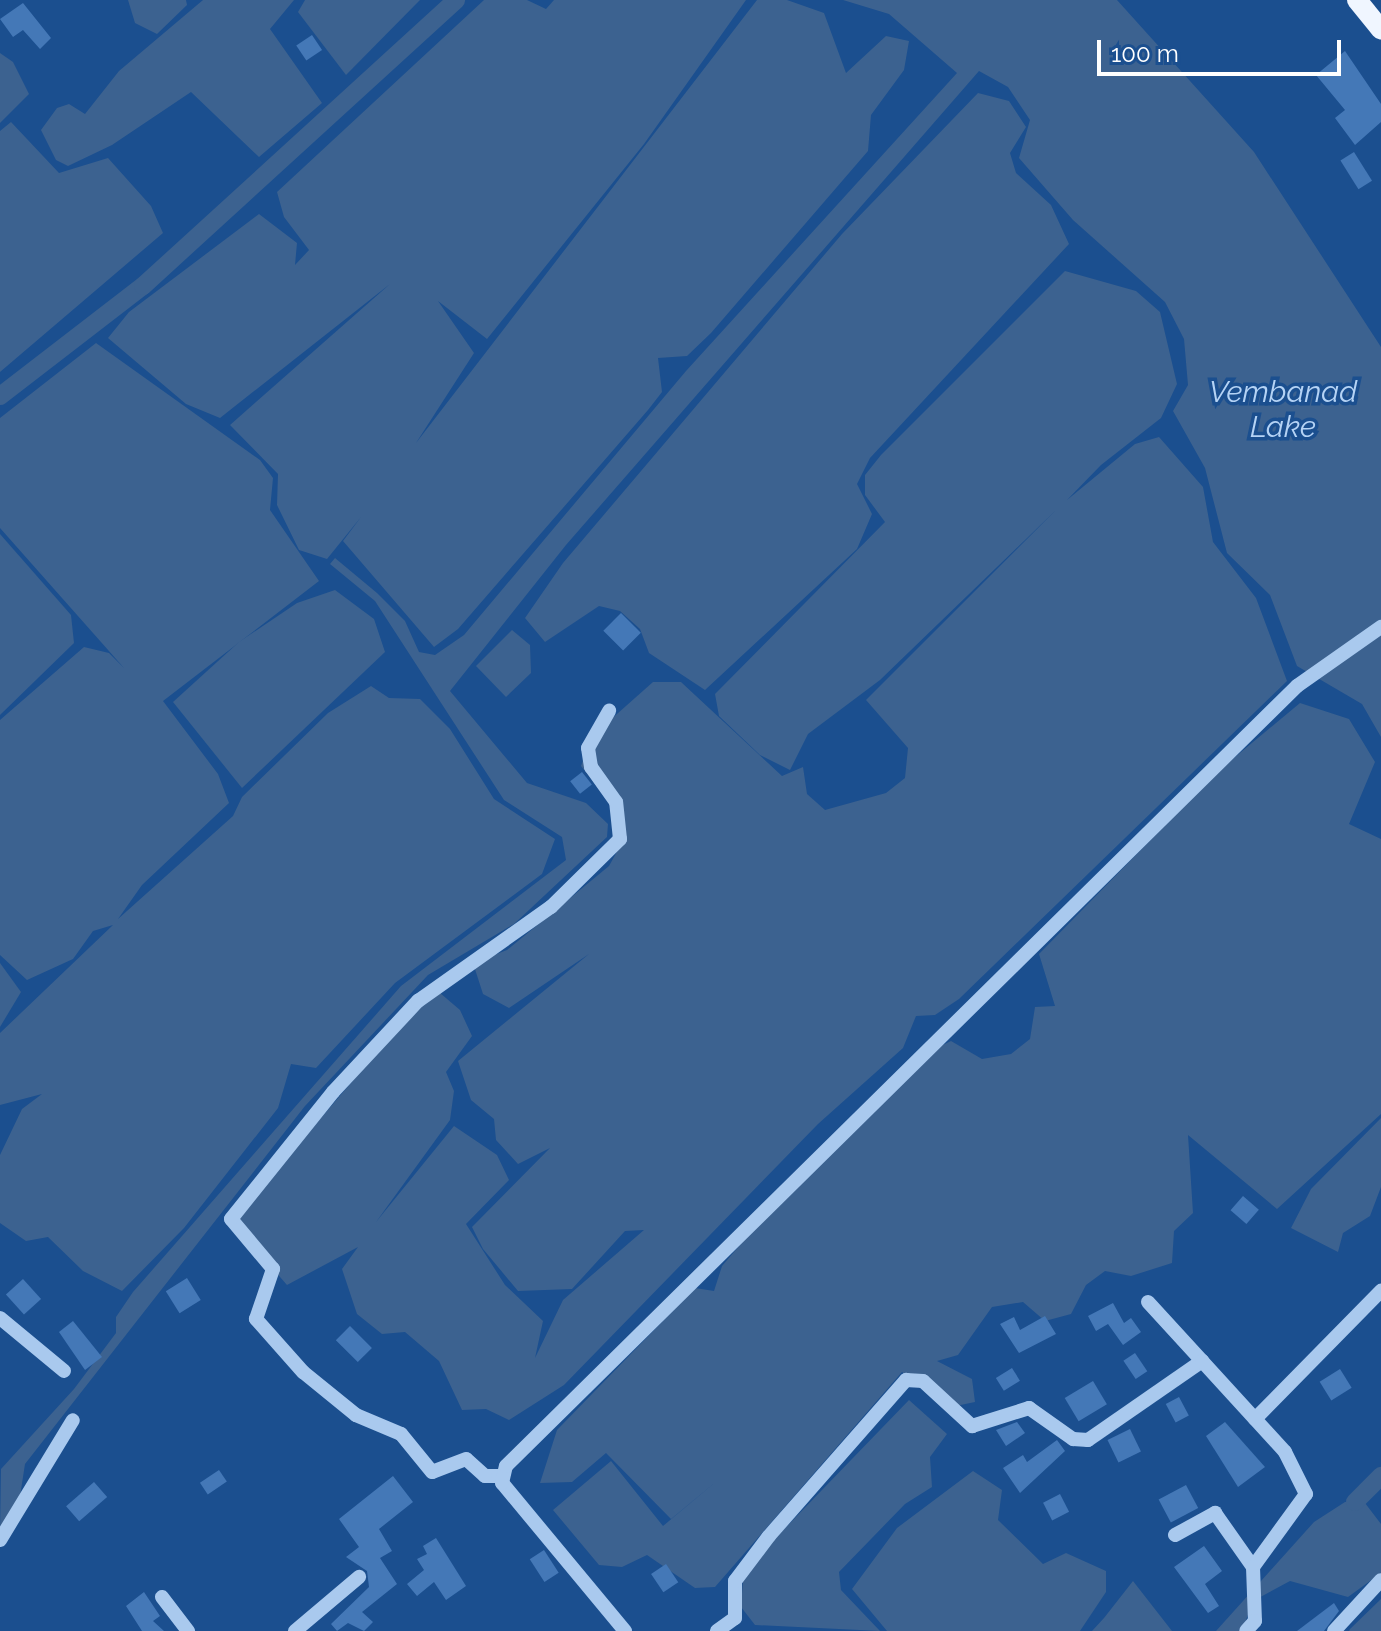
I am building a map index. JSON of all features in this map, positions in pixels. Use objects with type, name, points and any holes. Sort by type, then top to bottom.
[{"type":"main road","points":[[1357,0],[1381,30]]},
{"type":"street","points":[[609,711],[588,748],[591,767],[616,802],[620,839],[551,907],[418,1001],[333,1092],[231,1219],[273,1269],[256,1319],[303,1372],[356,1415],[401,1434],[432,1472],[466,1459],[485,1476],[500,1476],[850,1119],[1054,933],[1309,678],[1381,627]]},
{"type":"street","points":[[1255,1419],[1381,1291]]},
{"type":"street","points":[[1148,1302],[1285,1452],[1306,1494],[1253,1567]]},
{"type":"street","points":[[0,1318],[64,1371]]},
{"type":"street","points":[[717,1631],[735,1618],[735,1581],[769,1536],[906,1380],[923,1381],[972,1426],[1007,1409],[1029,1408],[1073,1439],[1088,1440],[1202,1361]]},
{"type":"street","points":[[0,1540],[73,1420]]},
{"type":"street","points":[[500,1476],[625,1631]]},
{"type":"street","points":[[1175,1535],[1215,1513],[1253,1567],[1257,1604],[1250,1626],[1267,1631]]},
{"type":"street","points":[[295,1631],[359,1577]]},
{"type":"street","points":[[1334,1631],[1381,1580]]},
{"type":"street","points":[[162,1597],[188,1631]]},
{"type":"water","points":[[128,0],[186,0],[187,5],[157,34],[135,23]]},
{"type":"water","points":[[203,0],[294,0],[270,29],[322,103],[259,157],[191,92],[112,145],[68,166],[56,160],[41,130],[57,108],[69,104],[85,114],[119,71]]},
{"type":"water","points":[[305,0],[420,0],[346,75],[298,12]]},
{"type":"water","points":[[484,0],[527,0],[546,9],[554,0],[746,0],[644,144],[487,339],[438,301],[474,353],[416,443],[757,0],[787,0],[824,13],[846,73],[886,36],[909,41],[904,70],[871,115],[868,151],[711,333],[687,356],[658,358],[662,392],[458,629],[434,647],[343,541],[361,517],[327,559],[299,550],[277,505],[278,474],[230,425],[390,284],[220,418],[186,404],[108,338],[129,312],[259,214],[297,243],[295,265],[309,250],[284,217],[277,192]]},
{"type":"water","name":"Vembanad Lake","points":[[843,0],[1117,0],[1254,152],[1381,347],[1381,737],[1362,704],[1297,666],[1270,595],[1227,553],[1205,468],[1173,411],[1188,385],[1184,339],[1165,302],[1073,220],[1019,158],[1030,120],[1008,87],[979,71],[566,545],[450,691],[527,783],[586,803],[608,824],[607,837],[514,924],[428,975],[305,1106],[25,1464],[17,1516],[0,1533],[1,1469],[74,1389],[116,1333],[116,1317],[133,1292],[401,986],[566,860],[562,837],[504,800],[375,601],[330,564],[335,558],[377,593],[405,621],[419,652],[435,655],[464,635],[686,371],[957,73],[889,14]]},
{"type":"water","points":[[0,53],[13,62],[29,94],[0,123]]},
{"type":"water","points":[[978,93],[1009,101],[1026,127],[1010,153],[1016,173],[1051,205],[1069,244],[870,458],[857,484],[872,514],[857,549],[705,690],[649,653],[640,629],[620,611],[599,606],[545,642],[525,618],[563,563],[842,234]]},
{"type":"water","points":[[11,122],[59,173],[108,158],[151,206],[163,233],[0,372],[0,131]]},
{"type":"water","points":[[1065,271],[1136,291],[1160,312],[1177,384],[1161,418],[1101,465],[1067,500],[1135,444],[1159,437],[1203,487],[1213,542],[1256,598],[1287,681],[959,999],[935,1015],[916,1016],[903,1048],[818,1124],[564,1385],[509,1420],[486,1409],[462,1410],[439,1361],[405,1332],[382,1334],[357,1314],[342,1269],[358,1247],[287,1285],[232,1222],[433,987],[460,1010],[472,1036],[446,1072],[454,1091],[450,1120],[376,1222],[454,1126],[497,1155],[509,1180],[466,1224],[505,1285],[543,1321],[535,1358],[563,1300],[644,1230],[625,1231],[572,1289],[518,1291],[483,1249],[472,1227],[550,1148],[518,1164],[496,1140],[494,1119],[471,1100],[458,1061],[589,954],[509,1008],[483,994],[473,963],[507,950],[609,866],[620,846],[620,816],[581,766],[591,737],[653,682],[681,682],[782,776],[803,767],[807,794],[825,810],[886,793],[905,778],[908,748],[866,700],[1056,510],[880,680],[808,734],[790,770],[760,755],[719,716],[715,694],[885,522],[865,495],[865,475],[881,455]]},
{"type":"water","points":[[96,343],[260,460],[273,478],[270,510],[319,581],[163,701],[218,774],[229,803],[142,885],[118,919],[233,816],[242,797],[328,713],[371,686],[389,698],[420,699],[450,729],[494,799],[555,839],[542,874],[395,983],[316,1068],[291,1064],[278,1108],[184,1228],[122,1291],[83,1271],[48,1237],[26,1241],[0,1223],[0,1155],[22,1109],[42,1094],[0,1105],[0,1033],[113,925],[93,931],[73,959],[27,980],[0,955],[0,720],[84,647],[109,653],[124,668],[0,528],[0,418]]},
{"type":"water","points":[[0,534],[71,615],[74,643],[0,715]]},
{"type":"water","points":[[335,590],[374,619],[385,652],[242,788],[173,702],[239,642],[297,603]]},
{"type":"water","points":[[512,630],[530,645],[531,673],[506,697],[476,666]]},
{"type":"water","points":[[1300,703],[1349,719],[1375,762],[1349,824],[1381,839],[1381,1114],[1277,1209],[1188,1135],[1193,1213],[1174,1231],[1172,1263],[1131,1276],[1105,1271],[1086,1285],[1071,1314],[1045,1321],[1023,1302],[992,1307],[958,1355],[937,1361],[972,1379],[975,1402],[951,1407],[902,1372],[715,1587],[695,1588],[647,1555],[622,1567],[599,1565],[553,1510],[611,1461],[663,1526],[718,1480],[671,1519],[606,1453],[572,1482],[540,1483],[557,1430],[695,1288],[714,1291],[722,1266],[745,1239],[930,1051],[951,1041],[982,1059],[1011,1054],[1030,1039],[1035,1007],[1055,1006],[1039,954],[1217,772]]},
{"type":"water","points":[[0,963],[21,992],[0,1027]]},
{"type":"water","points":[[1381,1118],[1381,1187],[1370,1216],[1343,1233],[1338,1252],[1291,1228],[1311,1189]]},
{"type":"water","points":[[909,1400],[947,1434],[930,1457],[932,1487],[905,1504],[839,1572],[841,1590],[880,1631],[755,1625],[741,1607],[743,1580],[763,1551]]},
{"type":"water","points":[[973,1471],[1002,1490],[998,1520],[1043,1564],[1066,1553],[1106,1571],[1106,1592],[1080,1631],[887,1631],[852,1589],[897,1528]]},
{"type":"water","points":[[1345,1502],[1365,1503],[1381,1524],[1381,1573],[1348,1597],[1290,1581],[1253,1601],[1242,1631],[1216,1631],[1314,1522]]},
{"type":"water","points":[[1133,1581],[1172,1631],[1092,1631],[1104,1618]]},
{"type":"water","points":[[1381,1599],[1381,1631],[1349,1631],[1350,1629]]},
{"type":"building","points":[[23,3],[51,38],[40,49],[23,30],[13,37],[0,19]]},
{"type":"building","points":[[312,35],[322,50],[306,61],[296,46]]},
{"type":"building","points":[[1345,51],[1381,104],[1381,122],[1355,145],[1335,118],[1345,110],[1316,75]]},
{"type":"building","points":[[1354,152],[1372,181],[1358,189],[1340,160]]},
{"type":"building","points":[[621,613],[641,633],[623,650],[603,631]]},
{"type":"building","points":[[582,772],[592,785],[580,794],[570,781]]},
{"type":"building","points":[[1243,1196],[1259,1210],[1246,1224],[1231,1210]]},
{"type":"building","points":[[187,1278],[201,1300],[180,1313],[166,1291]]},
{"type":"building","points":[[23,1279],[41,1299],[24,1314],[6,1294]]},
{"type":"building","points":[[1113,1303],[1124,1323],[1131,1318],[1141,1332],[1123,1345],[1108,1324],[1096,1331],[1088,1316]]},
{"type":"building","points":[[1045,1316],[1056,1334],[1019,1353],[1000,1324],[1014,1317],[1020,1330]]},
{"type":"building","points":[[73,1321],[102,1357],[85,1370],[59,1332]]},
{"type":"building","points":[[350,1326],[372,1348],[358,1362],[336,1340]]},
{"type":"building","points":[[1135,1353],[1147,1371],[1136,1379],[1123,1361]]},
{"type":"building","points":[[1012,1368],[1020,1381],[1004,1391],[996,1378]]},
{"type":"building","points":[[1340,1369],[1352,1388],[1331,1400],[1320,1382]]},
{"type":"building","points":[[1093,1381],[1107,1404],[1079,1421],[1065,1398]]},
{"type":"building","points":[[1179,1397],[1189,1416],[1176,1423],[1166,1404]]},
{"type":"building","points":[[1017,1422],[1025,1433],[1006,1446],[996,1430]]},
{"type":"building","points":[[1225,1422],[1265,1467],[1238,1487],[1206,1436]]},
{"type":"building","points":[[1130,1429],[1141,1451],[1118,1462],[1108,1440]]},
{"type":"building","points":[[1057,1440],[1065,1451],[1020,1493],[1003,1468],[1023,1455],[1027,1462]]},
{"type":"building","points":[[219,1470],[227,1482],[208,1494],[200,1483]]},
{"type":"building","points":[[393,1476],[413,1502],[379,1529],[392,1551],[380,1558],[397,1584],[362,1612],[373,1622],[364,1631],[348,1623],[337,1631],[331,1624],[369,1587],[367,1571],[346,1557],[359,1547],[339,1519]]},
{"type":"building","points":[[94,1482],[107,1497],[79,1521],[66,1506]]},
{"type":"building","points":[[1186,1485],[1198,1508],[1171,1523],[1159,1500]]},
{"type":"building","points":[[1060,1494],[1069,1512],[1052,1520],[1043,1503]]},
{"type":"building","points":[[436,1538],[466,1586],[446,1600],[434,1582],[417,1596],[407,1584],[424,1570],[417,1559],[427,1554],[423,1546]]},
{"type":"building","points":[[1204,1546],[1222,1571],[1205,1584],[1219,1606],[1208,1613],[1174,1567]]},
{"type":"building","points":[[544,1550],[559,1573],[544,1582],[530,1559]]},
{"type":"building","points":[[666,1564],[678,1582],[663,1592],[651,1574]]},
{"type":"building","points":[[144,1592],[160,1616],[153,1621],[164,1631],[142,1631],[126,1606]]},
{"type":"building","points":[[1334,1603],[1339,1611],[1324,1631],[1297,1631]]},
{"type":"waterway","points":[[0,396],[143,286],[456,0]]},
{"type":"waterway","points":[[1355,1502],[1381,1476]]}]
